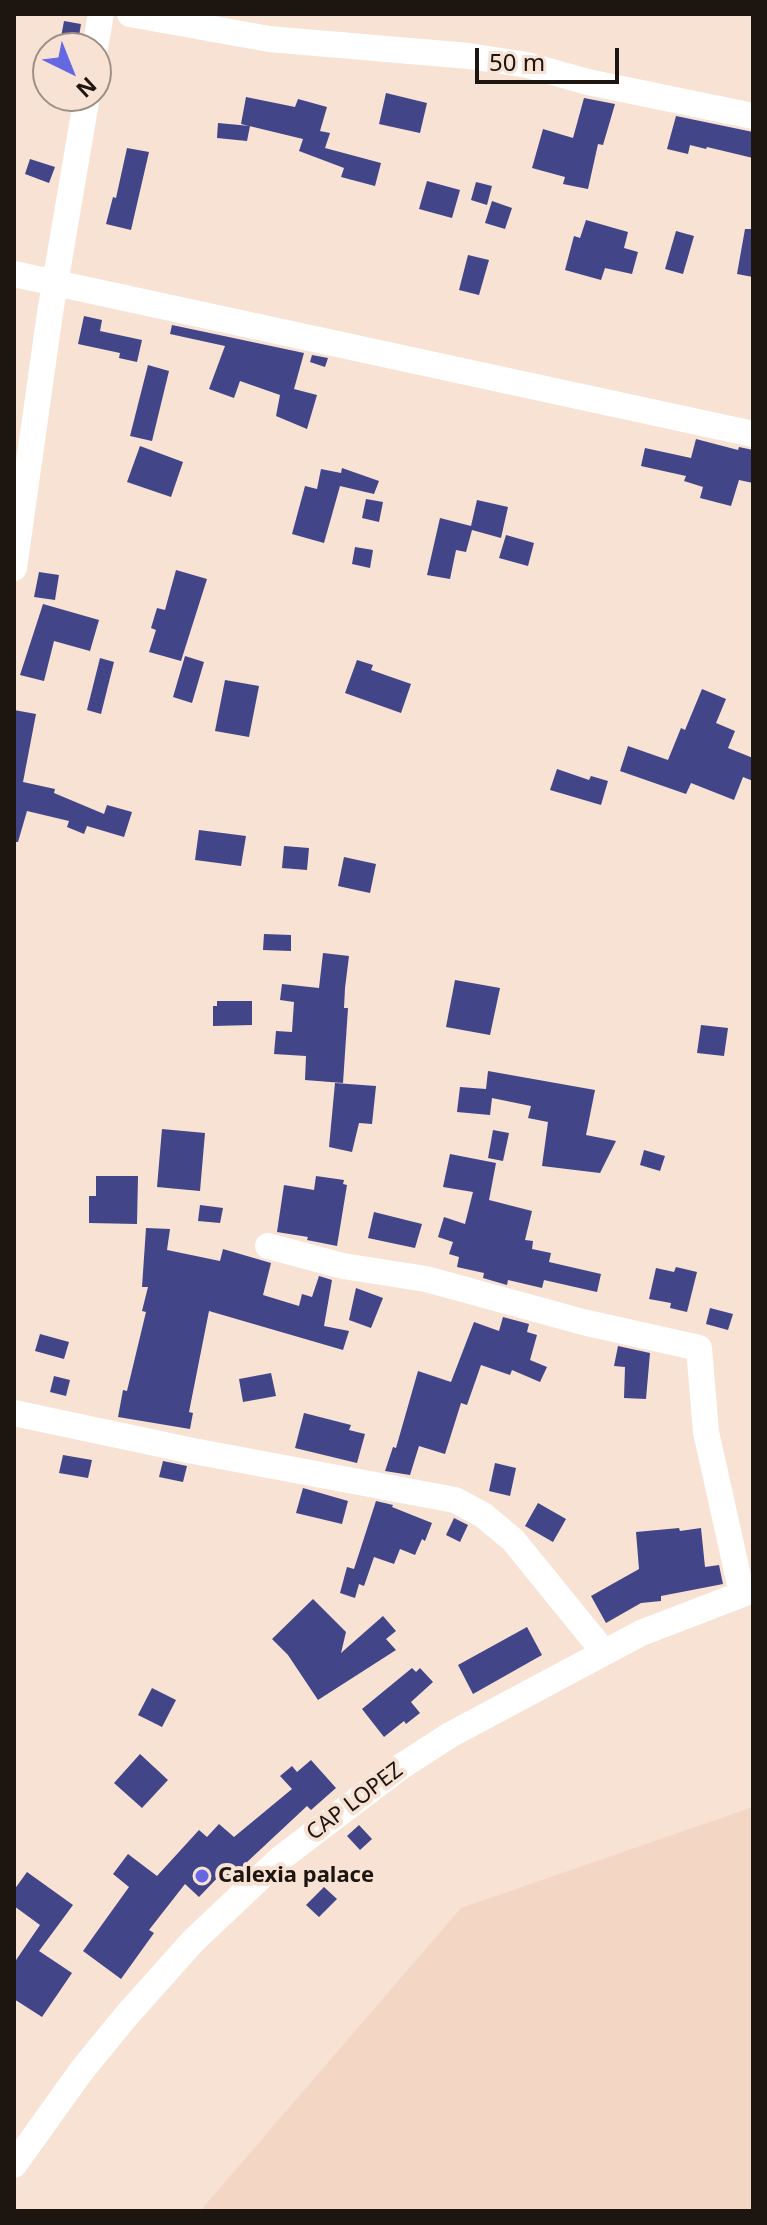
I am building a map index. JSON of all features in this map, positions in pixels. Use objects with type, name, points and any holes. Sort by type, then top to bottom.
[{"type":"street","points":[[130,14],[269,39],[469,56],[527,65],[588,82],[753,116]]},
{"type":"street","points":[[14,568],[84,112]]},
{"type":"street","points":[[14,274],[753,434]]},
{"type":"street","points":[[268,1246],[343,1266],[426,1279],[583,1322],[699,1348],[706,1432],[747,1592]]},
{"type":"street","points":[[14,1413],[188,1450],[455,1500],[483,1515],[513,1540],[604,1652]]},
{"type":"street","name":"CAP LOPEZ","points":[[14,2165],[82,2070],[127,2015],[193,1941],[281,1858],[366,1793],[450,1735],[641,1633],[747,1592]]},
{"type":"shaded area","points":[[753,1807],[753,2211],[200,2211],[461,1908]]},
{"type":"building","points":[[64,21],[81,24],[80,32],[62,32]]},
{"type":"building","points":[[386,93],[427,103],[420,133],[379,124]]},
{"type":"building","points":[[246,97],[295,107],[298,99],[327,107],[320,131],[330,133],[325,148],[381,163],[375,186],[341,177],[344,168],[299,151],[303,139],[241,124]]},
{"type":"building","points":[[584,98],[615,104],[603,145],[598,144],[588,189],[563,184],[565,177],[532,168],[543,129],[573,138]]},
{"type":"building","points":[[676,116],[753,132],[753,158],[690,145],[688,154],[667,149]]},
{"type":"building","points":[[218,123],[250,126],[247,141],[217,138]]},
{"type":"building","points":[[127,148],[149,152],[131,230],[106,224],[113,197],[116,198]]},
{"type":"building","points":[[30,159],[55,167],[49,183],[25,174]]},
{"type":"building","points":[[427,181],[460,190],[452,218],[419,209]]},
{"type":"building","points":[[476,182],[492,186],[487,205],[471,200]]},
{"type":"building","points":[[492,201],[512,208],[505,229],[485,223]]},
{"type":"building","points":[[586,220],[628,232],[624,248],[638,252],[632,274],[605,268],[601,280],[565,270],[574,236],[580,238]]},
{"type":"building","points":[[745,229],[753,229],[753,277],[737,274]]},
{"type":"building","points":[[676,231],[694,236],[683,274],[665,269]]},
{"type":"building","points":[[468,255],[489,260],[479,295],[459,290]]},
{"type":"building","points":[[84,316],[102,320],[100,331],[142,340],[137,362],[119,358],[120,353],[78,344]]},
{"type":"building","points":[[172,325],[304,353],[294,389],[317,395],[307,429],[276,416],[280,395],[240,381],[234,398],[209,389],[225,346],[170,334]]},
{"type":"building","points":[[312,355],[328,358],[325,367],[310,362]]},
{"type":"building","points":[[148,365],[169,371],[152,441],[130,436]]},
{"type":"building","points":[[696,439],[738,450],[739,447],[753,450],[753,483],[739,480],[731,506],[700,498],[703,487],[684,481],[686,476],[641,466],[645,448],[691,458]]},
{"type":"building","points":[[140,446],[183,462],[171,497],[127,482]]},
{"type":"building","points":[[342,468],[379,481],[374,494],[340,486],[324,543],[292,534],[305,486],[317,489],[321,469],[341,473]]},
{"type":"building","points":[[366,499],[383,502],[379,522],[362,518]]},
{"type":"building","points":[[477,500],[508,507],[501,538],[472,530],[466,552],[456,550],[450,579],[427,575],[440,518],[471,526]]},
{"type":"building","points":[[506,535],[534,543],[528,566],[499,558]]},
{"type":"building","points":[[355,547],[373,550],[370,568],[352,564]]},
{"type":"building","points":[[176,570],[207,579],[181,661],[149,652],[156,630],[151,628],[157,608],[165,610]]},
{"type":"building","points":[[39,572],[59,575],[55,600],[34,597]]},
{"type":"building","points":[[43,604],[99,620],[90,651],[54,641],[44,681],[20,675]]},
{"type":"building","points":[[185,656],[204,662],[192,703],[173,697]]},
{"type":"building","points":[[100,658],[114,662],[101,714],[87,710]]},
{"type":"building","points":[[357,660],[373,665],[371,670],[411,684],[401,713],[345,693]]},
{"type":"building","points":[[225,680],[259,686],[249,737],[215,731]]},
{"type":"building","points":[[702,689],[726,699],[716,723],[735,731],[728,748],[753,758],[753,781],[743,777],[734,800],[691,783],[686,794],[620,771],[628,746],[668,760]]},
{"type":"building","points":[[14,710],[36,714],[23,782],[55,789],[54,793],[104,814],[107,805],[132,812],[124,837],[87,826],[84,834],[67,827],[69,821],[27,811],[18,842],[14,842]]},
{"type":"building","points":[[557,769],[589,780],[591,776],[608,781],[601,805],[550,790]]},
{"type":"building","points":[[199,830],[246,836],[241,866],[195,860]]},
{"type":"building","points":[[284,846],[309,848],[307,870],[282,868]]},
{"type":"building","points":[[344,857],[376,864],[370,893],[338,886]]},
{"type":"building","points":[[264,934],[291,935],[291,951],[263,950]]},
{"type":"building","points":[[323,953],[349,956],[344,1008],[348,1008],[343,1083],[305,1080],[306,1056],[274,1054],[276,1031],[292,1032],[294,1002],[280,1000],[282,984],[319,988]]},
{"type":"building","points":[[455,980],[500,988],[490,1035],[446,1027]]},
{"type":"building","points":[[217,1001],[252,1001],[252,1025],[213,1026],[213,1006],[217,1006]]},
{"type":"building","points":[[701,1025],[728,1028],[724,1056],[697,1053]]},
{"type":"building","points":[[488,1071],[595,1090],[586,1135],[616,1141],[600,1173],[542,1166],[548,1122],[528,1118],[531,1106],[492,1098],[490,1115],[457,1112],[460,1087],[486,1089]]},
{"type":"building","points":[[335,1083],[376,1086],[372,1124],[359,1123],[352,1152],[329,1147]]},
{"type":"building","points":[[162,1129],[205,1133],[200,1191],[157,1187]]},
{"type":"building","points":[[493,1130],[509,1133],[503,1161],[488,1158]]},
{"type":"building","points":[[644,1150],[665,1156],[660,1171],[640,1165]]},
{"type":"building","points":[[450,1154],[496,1163],[489,1200],[532,1211],[525,1240],[533,1241],[532,1249],[551,1253],[549,1262],[601,1274],[597,1292],[544,1280],[542,1288],[508,1280],[507,1285],[483,1278],[484,1273],[457,1267],[459,1257],[449,1254],[453,1242],[438,1237],[444,1217],[465,1224],[473,1192],[443,1187]]},
{"type":"building","points":[[96,1176],[138,1176],[137,1224],[89,1223],[89,1196],[96,1196]]},
{"type":"building","points":[[316,1176],[344,1180],[343,1184],[347,1185],[337,1246],[277,1232],[284,1185],[314,1190]]},
{"type":"building","points":[[200,1205],[223,1208],[220,1223],[198,1221]]},
{"type":"building","points":[[374,1212],[422,1224],[415,1248],[368,1238]]},
{"type":"building","points":[[146,1228],[170,1229],[167,1250],[220,1261],[223,1249],[271,1263],[263,1295],[299,1306],[302,1294],[312,1297],[319,1276],[332,1280],[324,1326],[349,1331],[343,1350],[209,1311],[189,1412],[193,1413],[190,1429],[118,1417],[146,1312],[142,1311],[148,1287],[142,1287]]},
{"type":"building","points":[[676,1267],[697,1272],[687,1312],[670,1308],[671,1303],[649,1299],[656,1268],[674,1272]]},
{"type":"building","points":[[356,1288],[383,1298],[371,1328],[349,1320]]},
{"type":"building","points":[[710,1308],[733,1314],[728,1330],[706,1324]]},
{"type":"building","points":[[503,1317],[529,1324],[527,1332],[537,1335],[530,1360],[547,1367],[540,1382],[512,1370],[510,1375],[481,1365],[467,1405],[461,1403],[445,1454],[419,1446],[410,1475],[385,1471],[393,1447],[396,1448],[418,1371],[451,1382],[474,1322],[499,1331]]},
{"type":"building","points":[[40,1334],[69,1342],[64,1359],[35,1351]]},
{"type":"building","points":[[618,1346],[650,1353],[646,1399],[624,1398],[625,1367],[614,1366]]},
{"type":"building","points":[[271,1373],[276,1396],[243,1402],[239,1379]]},
{"type":"building","points":[[54,1376],[70,1380],[66,1396],[50,1392]]},
{"type":"building","points":[[304,1413],[351,1425],[349,1430],[365,1434],[357,1463],[295,1448]]},
{"type":"building","points":[[63,1455],[92,1460],[88,1478],[59,1473]]},
{"type":"building","points":[[163,1461],[187,1466],[183,1482],[159,1477]]},
{"type":"building","points":[[495,1463],[516,1468],[510,1496],[489,1491]]},
{"type":"building","points":[[303,1488],[348,1501],[342,1524],[296,1513]]},
{"type":"building","points":[[376,1501],[393,1505],[432,1523],[415,1555],[400,1549],[394,1564],[374,1557],[364,1586],[359,1584],[355,1598],[340,1593],[347,1567],[354,1569]]},
{"type":"building","points":[[538,1503],[566,1519],[553,1542],[525,1526]]},
{"type":"building","points":[[454,1518],[468,1525],[460,1542],[446,1535]]},
{"type":"building","points":[[679,1528],[680,1531],[701,1528],[705,1567],[719,1565],[723,1584],[661,1596],[661,1601],[641,1603],[606,1623],[591,1596],[639,1569],[636,1532]]},
{"type":"building","points":[[313,1599],[346,1632],[341,1653],[383,1616],[396,1631],[386,1639],[396,1650],[318,1700],[288,1655],[272,1639]]},
{"type":"building","points":[[527,1627],[542,1655],[473,1694],[458,1665]]},
{"type":"building","points":[[412,1668],[416,1672],[420,1668],[433,1682],[411,1702],[420,1713],[384,1737],[362,1709]]},
{"type":"building","points":[[152,1688],[176,1700],[162,1727],[138,1715]]},
{"type":"building","points":[[140,1754],[168,1780],[142,1808],[114,1783]]},
{"type":"building","points":[[311,1760],[336,1788],[311,1810],[307,1806],[246,1863],[248,1865],[232,1882],[222,1873],[199,1897],[185,1884],[149,1930],[154,1933],[121,1979],[83,1951],[129,1887],[113,1874],[128,1854],[157,1876],[199,1830],[207,1837],[219,1824],[234,1837],[292,1789],[280,1776],[292,1766],[297,1772]]},
{"type":"building","points":[[359,1825],[372,1839],[360,1850],[347,1836]]},
{"type":"building","points":[[27,1872],[73,1905],[39,1951],[72,1973],[42,2017],[14,1999],[14,1963],[40,1925],[14,1906],[14,1890]]},
{"type":"building","points":[[324,1887],[337,1899],[319,1917],[306,1905]]},
{"type":"place","name":"Calexia palace","points":[[202,1876]]}]
